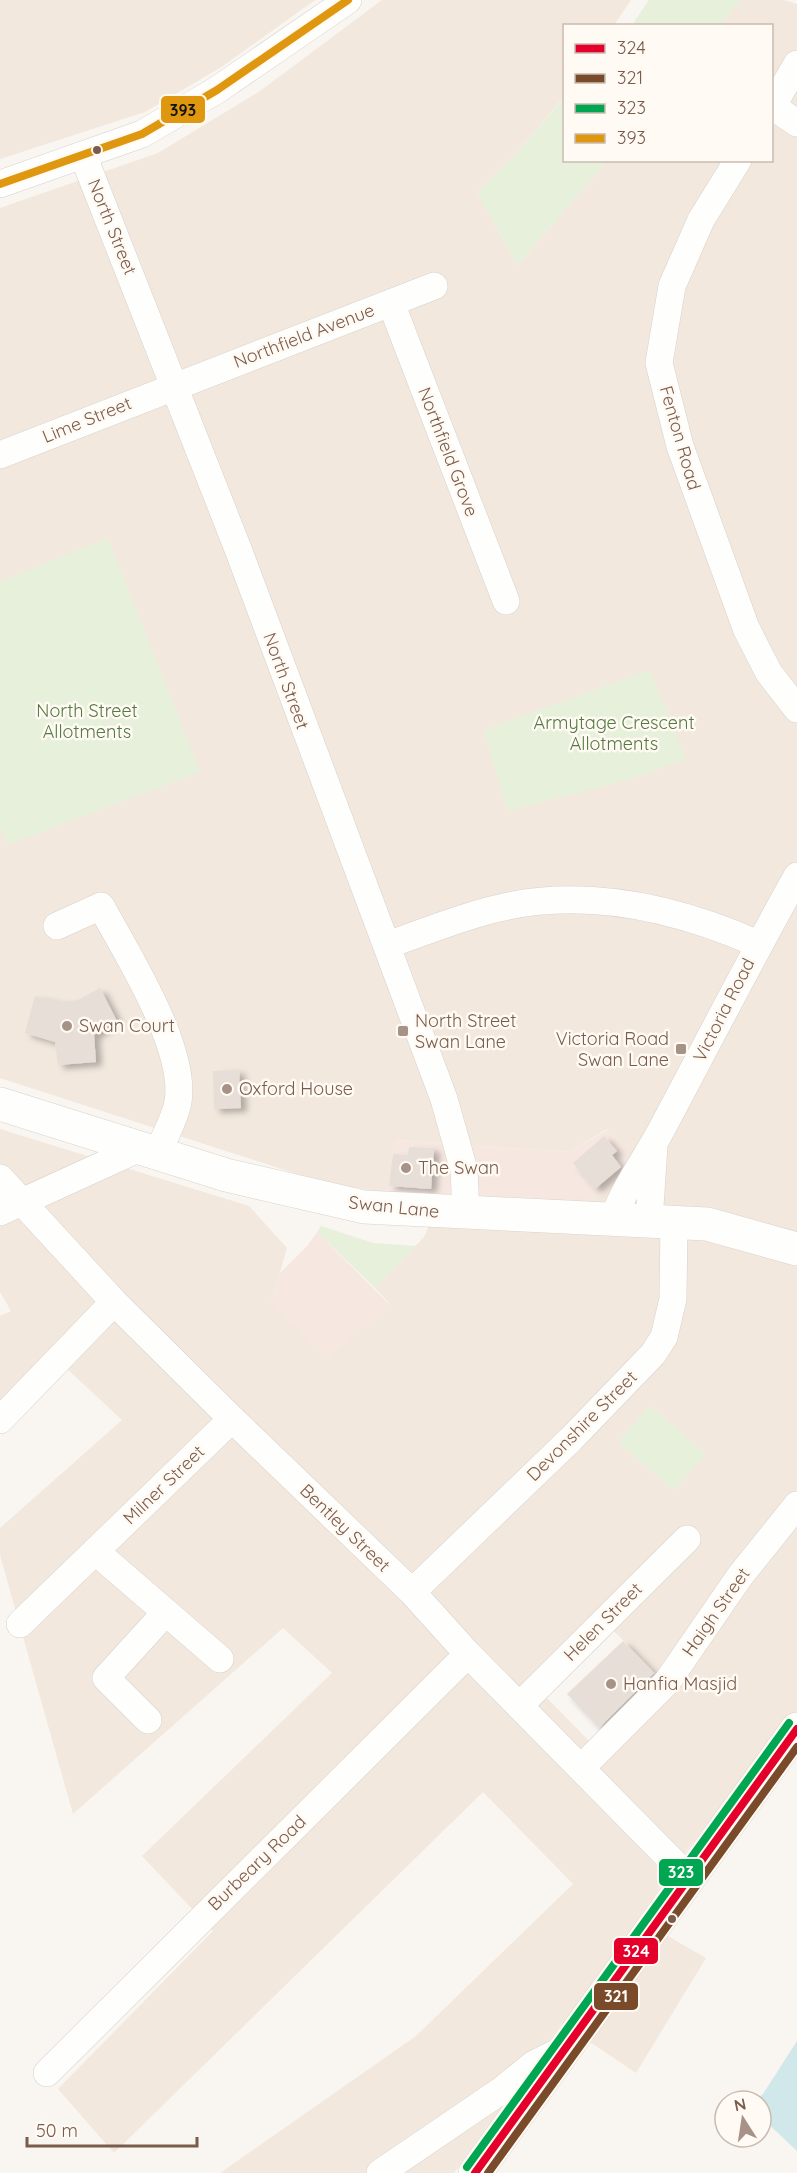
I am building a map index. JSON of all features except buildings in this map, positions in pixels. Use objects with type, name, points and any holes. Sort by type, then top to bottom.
[{"type":"street","points":[[0,184],[142,134],[199,101],[348,0]]},
{"type":"street","points":[[773,105],[797,64]]},
{"type":"street","points":[[773,108],[797,123]]},
{"type":"street","name":"North Street","points":[[83,155],[174,385],[387,945],[456,1135],[464,1170],[466,1213]]},
{"type":"street","name":"Fenton Road","points":[[737,162],[701,220],[672,286],[659,363],[680,446],[746,628],[769,673],[797,709]]},
{"type":"street","name":"Northfield Avenue","points":[[174,385],[434,286]]},
{"type":"street","name":"Northfield Grove","points":[[391,303],[506,601]]},
{"type":"street","name":"Lime Street","points":[[0,454],[174,385]]},
{"type":"street","name":"Victoria Road","points":[[613,1219],[624,1190],[654,1146],[758,944],[797,876]]},
{"type":"street","points":[[387,945],[491,910],[522,903],[579,899],[657,908],[758,944]]},
{"type":"street","points":[[11,1206],[149,1151],[178,1101],[174,1056],[158,1012],[102,906],[57,926]]},
{"type":"street","name":"Swan Lane","points":[[0,1104],[226,1175],[364,1207],[707,1224],[797,1249]]},
{"type":"street","name":"Victoria Road","points":[[654,1146],[662,1222]]},
{"type":"street","name":"Bentley Street","points":[[0,1178],[11,1206],[114,1302],[412,1592],[468,1654],[690,1879]]},
{"type":"street","name":"Devonshire Street","points":[[412,1592],[571,1439],[652,1354],[664,1337],[673,1299],[662,1222]]},
{"type":"street","points":[[0,1420],[114,1302]]},
{"type":"street","name":"Milner Street","points":[[20,1624],[232,1419]]},
{"type":"street","name":"Haigh Street","points":[[581,1768],[668,1682],[740,1576],[797,1505]]},
{"type":"street","name":"Helen Street","points":[[519,1706],[687,1539]]},
{"type":"street","points":[[96,1551],[220,1659]]},
{"type":"street","points":[[148,1720],[106,1678],[166,1612]]},
{"type":"street","name":"Burbeary Road","points":[[47,2073],[468,1654]]},
{"type":"street","points":[[475,2173],[797,1729]]},
{"type":"street","points":[[380,2173],[502,2090],[534,2064],[567,2048]]},
{"type":"shaded area","points":[[0,0],[315,0],[223,66],[145,112],[0,159]]},
{"type":"shaded area","points":[[382,0],[631,0],[615,24],[563,24],[563,98],[515,155],[477,192],[517,265],[606,162],[773,162],[773,24],[721,24],[741,0],[784,0],[797,4],[797,1711],[687,1850],[638,1919],[706,1958],[636,2073],[562,2023],[454,2173],[220,2173],[416,2036],[573,1884],[483,1792],[114,2153],[58,2089],[213,1931],[142,1856],[332,1673],[283,1628],[73,1814],[0,1555],[0,1528],[122,1420],[49,1352],[0,1401],[0,1316],[11,1311],[0,1292],[0,1129],[249,1206],[287,1248],[271,1303],[389,1303],[375,1288],[424,1237],[441,1198],[634,1158],[607,1129],[569,1152],[395,1140],[388,1193],[325,1183],[0,1078],[0,208],[158,153],[260,91]],"holes":[[[612,1629],[663,1681],[595,1747],[544,1695]]]},
{"type":"shaded area","points":[[609,1129],[634,1158],[602,1197],[544,1200],[388,1193],[394,1140],[569,1152]]},
{"type":"shaded area","points":[[317,1232],[389,1304],[329,1358],[271,1303],[280,1273],[307,1246]]},
{"type":"green space","points":[[649,0],[741,0],[721,24],[633,24]]},
{"type":"green space","points":[[563,99],[563,162],[606,162],[517,265],[477,192],[515,155]]},
{"type":"green space","name":"North Street Allotments","points":[[108,538],[200,772],[7,845],[0,825],[0,582]]},
{"type":"green space","name":"Armytage Crescent Allotments","points":[[650,670],[686,759],[628,780],[507,811],[484,730]]},
{"type":"green space","points":[[321,1226],[373,1243],[416,1246],[375,1288],[317,1232]]},
{"type":"green space","points":[[650,1405],[706,1454],[674,1491],[618,1442]]},
{"type":"water","points":[[797,2041],[797,2151],[773,2128],[773,2089],[766,2089]]},
{"type":"transit line","name":"393","points":[[0,184],[142,134],[217,90],[348,0]]},
{"type":"transit line","name":"323","points":[[467,2167],[789,1723]]},
{"type":"transit line","name":"324","points":[[475,2173],[797,1729]]},
{"type":"transit line","name":"321","points":[[488,2173],[797,1747]]},
{"type":"place","name":"Swan Court","points":[[67,1026]]},
{"type":"place","name":"North Street Swan Lane","points":[[403,1031]]},
{"type":"place","name":"Victoria Road Swan Lane","points":[[681,1049]]},
{"type":"place","name":"Oxford House","points":[[227,1089]]},
{"type":"place","name":"The Swan","points":[[406,1168]]},
{"type":"place","name":"Hanfia Masjid","points":[[611,1684]]}]
